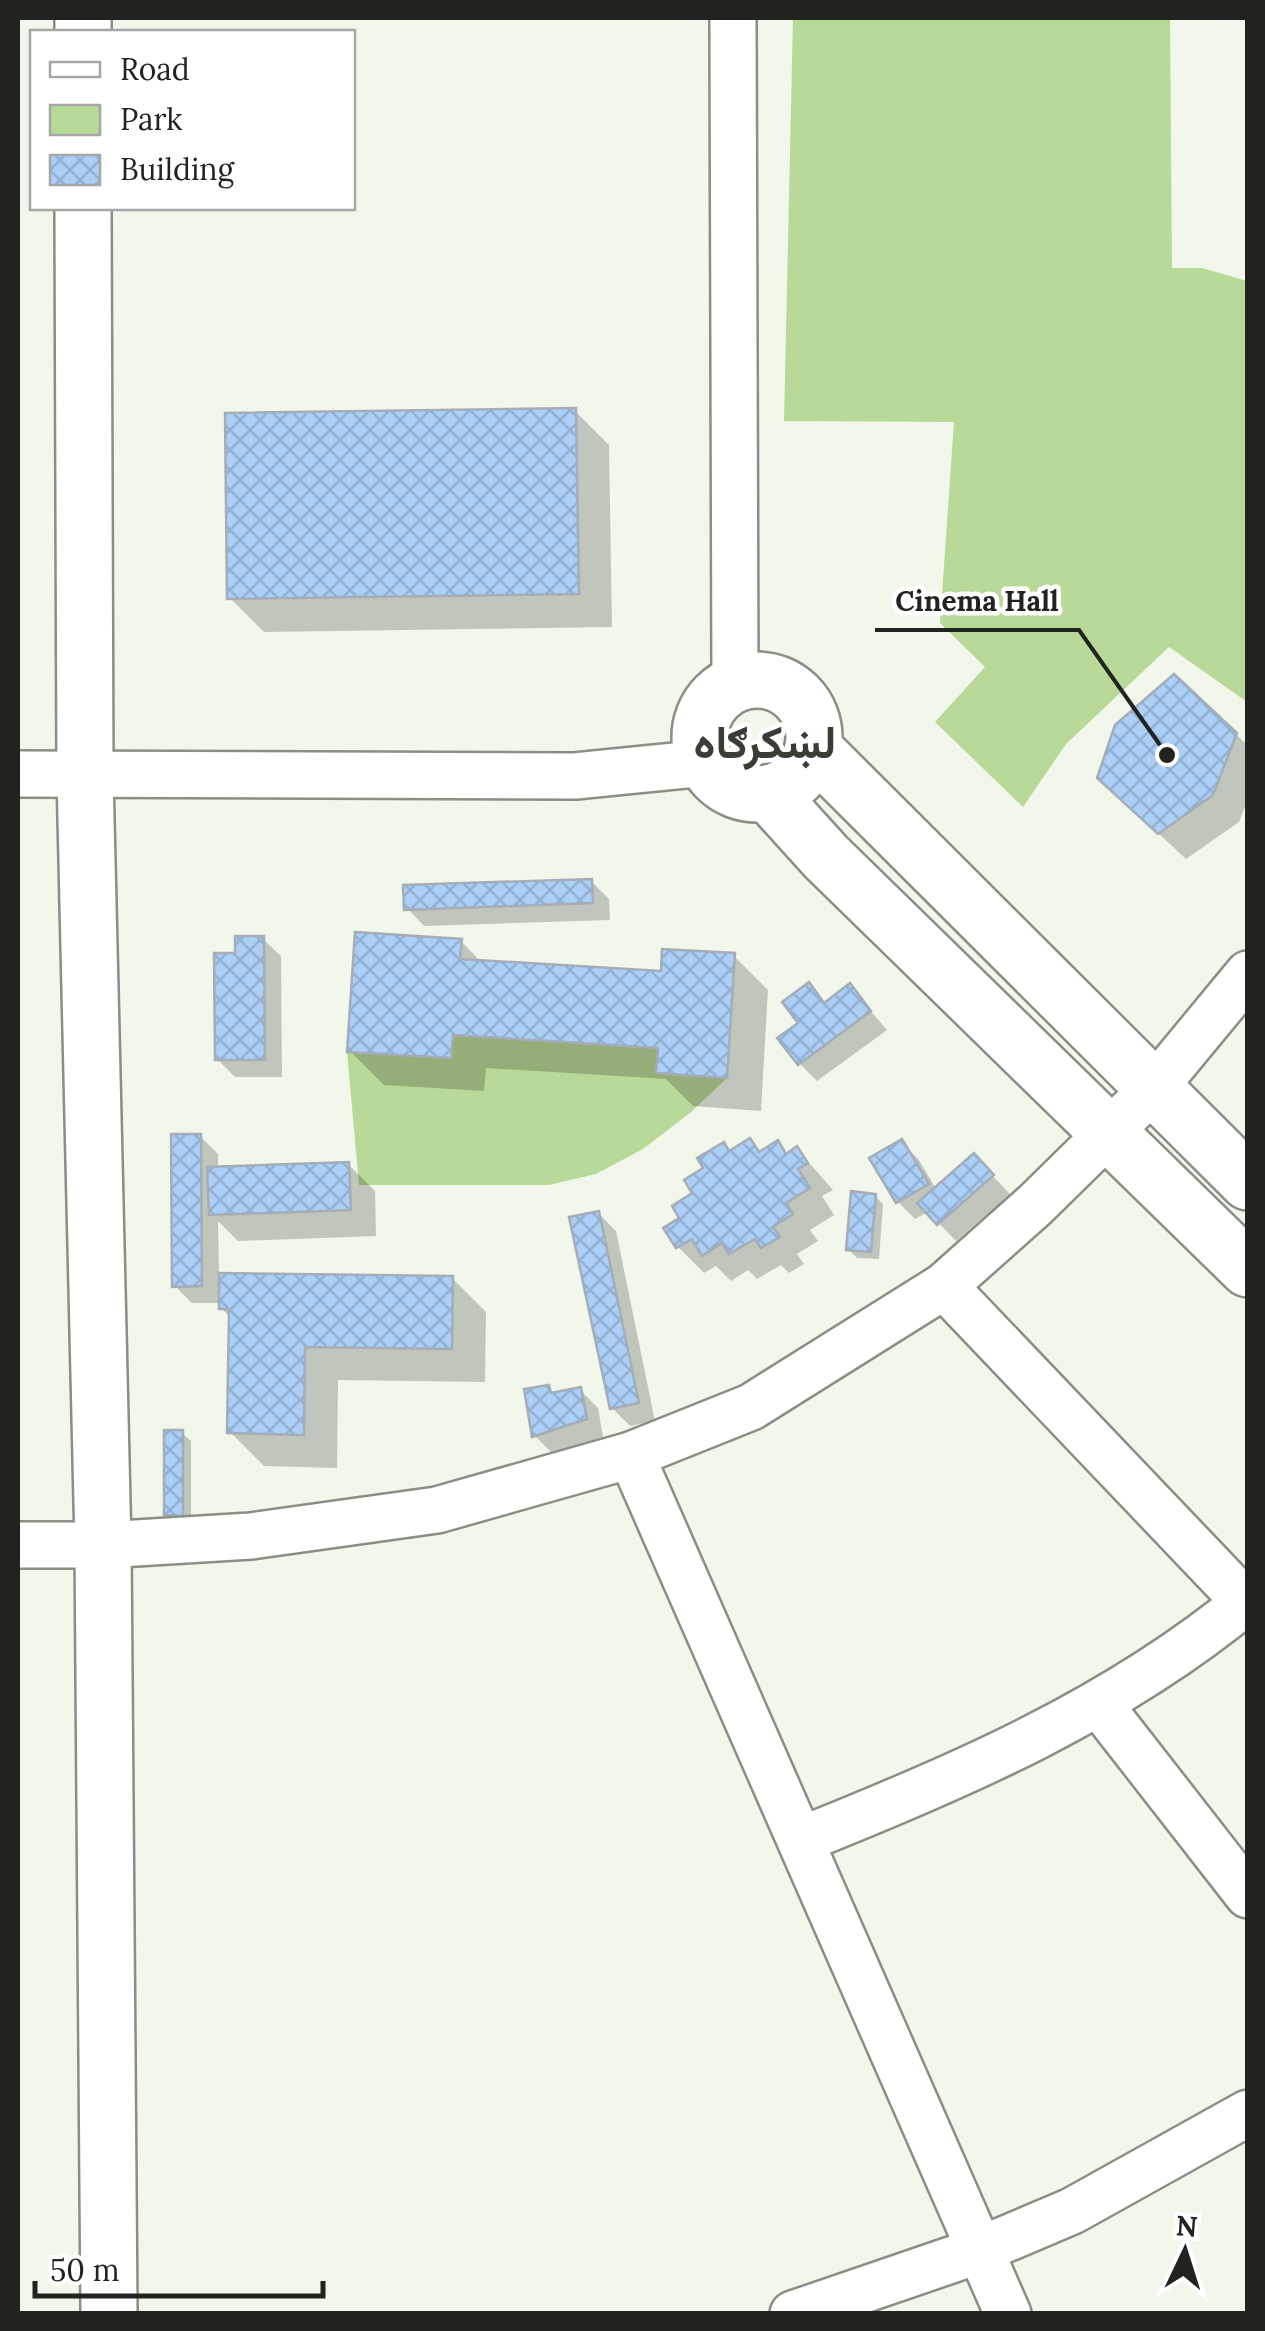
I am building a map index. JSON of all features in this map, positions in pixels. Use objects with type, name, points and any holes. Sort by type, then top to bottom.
[{"type":"street","points":[[733,18],[736,684]]},
{"type":"street","points":[[83,210],[84,776],[103,1545],[109,2314]]},
{"type":"street","points":[[767,680],[795,694],[812,721],[813,748],[796,778],[768,793],[737,791],[718,779],[705,763],[699,732],[705,711],[718,694],[736,684],[767,680]]},
{"type":"street","points":[[813,748],[1248,1182]]},
{"type":"street","points":[[18,774],[575,776],[705,763]]},
{"type":"street","points":[[768,793],[826,857],[1248,1269]]},
{"type":"street","points":[[18,1544],[103,1545],[251,1536],[437,1510],[631,1455],[751,1407],[944,1286],[1036,1204],[1153,1089],[1248,974]]},
{"type":"street","points":[[801,1840],[954,1778],[1099,1704],[1183,1652],[1247,1603],[944,1286]]},
{"type":"street","points":[[631,1455],[1008,2314]]},
{"type":"street","points":[[1099,1704],[1248,1896]]},
{"type":"street","points":[[792,2314],[980,2250],[1072,2210],[1248,2113]]},
{"type":"green space","points":[[793,18],[1170,18],[1172,268],[1202,268],[1247,281],[1247,702],[1169,647],[1066,744],[1023,807],[935,722],[985,667],[940,623],[954,422],[784,421]]},
{"type":"green space","points":[[453,1035],[658,1048],[657,1073],[727,1078],[643,1149],[596,1174],[549,1185],[359,1185],[347,1052],[451,1058]]},
{"type":"building","points":[[576,408],[579,594],[227,599],[225,413]]},
{"type":"building","points":[[1174,674],[1237,733],[1213,795],[1158,834],[1097,778],[1115,725]]},
{"type":"building","points":[[592,879],[593,903],[404,910],[403,885]]},
{"type":"building","points":[[355,932],[462,939],[460,959],[661,971],[662,949],[735,953],[727,1078],[656,1073],[658,1048],[453,1035],[451,1058],[347,1052]]},
{"type":"building","points":[[235,936],[264,936],[265,1060],[215,1060],[214,953],[235,953]]},
{"type":"building","points":[[809,982],[824,1003],[850,983],[871,1011],[798,1065],[777,1038],[798,1023],[782,1002]]},
{"type":"building","points":[[171,1134],[201,1134],[202,1286],[172,1287]]},
{"type":"building","points":[[750,1138],[759,1152],[778,1140],[786,1154],[797,1146],[808,1163],[798,1169],[810,1188],[786,1203],[793,1214],[773,1227],[780,1237],[761,1248],[755,1239],[729,1254],[722,1243],[702,1256],[692,1239],[676,1248],[663,1228],[679,1218],[672,1206],[692,1193],[684,1180],[703,1168],[697,1158],[724,1142],[729,1151]]},
{"type":"building","points":[[902,1139],[929,1184],[896,1203],[869,1158]]},
{"type":"building","points":[[974,1153],[994,1175],[937,1225],[917,1203]]},
{"type":"building","points":[[349,1162],[351,1210],[209,1215],[207,1167]]},
{"type":"building","points":[[851,1191],[876,1194],[871,1252],[846,1250]]},
{"type":"building","points":[[599,1211],[639,1403],[610,1409],[569,1217]]},
{"type":"building","points":[[219,1273],[453,1276],[452,1349],[305,1347],[304,1435],[227,1433],[229,1309],[219,1309]]},
{"type":"building","points":[[549,1385],[551,1393],[581,1387],[587,1419],[532,1437],[524,1389]]},
{"type":"building","points":[[164,1430],[183,1430],[183,1516],[164,1515]]},
{"type":"place","name":"Cinema Hall","points":[[1167,755]]},
{"type":"district","name":"لښکرګاه","points":[[765,742]]}]
